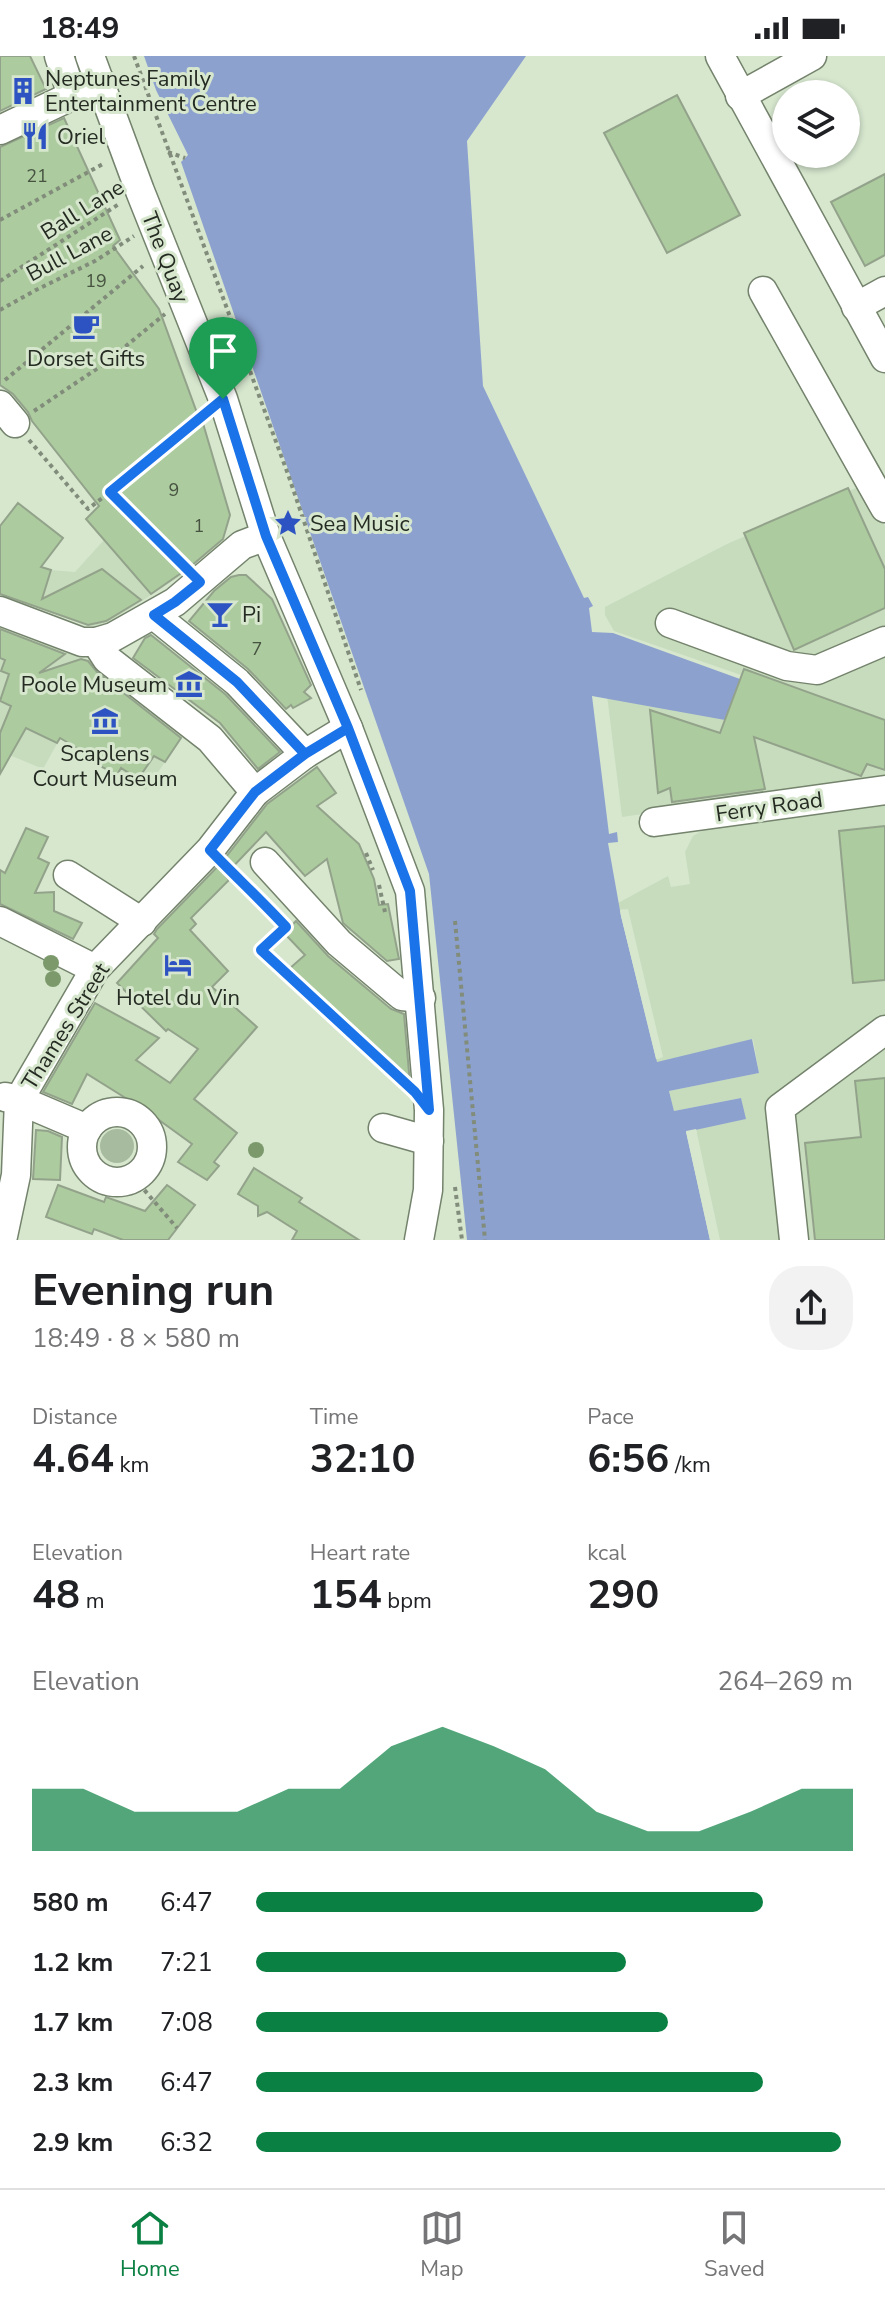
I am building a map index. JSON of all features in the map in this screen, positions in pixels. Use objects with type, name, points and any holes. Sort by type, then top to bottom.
[{"type":"street","points":[[59,56],[72,95]]},
{"type":"street","points":[[720,56],[885,358]]},
{"type":"street","points":[[740,96],[812,56]]},
{"type":"street","points":[[0,130],[72,95],[96,69]]},
{"type":"street","name":"The Quay","points":[[96,69],[140,191],[223,399],[266,536],[348,728],[410,891],[427,1063],[428,1190],[419,1240]]},
{"type":"street","points":[[763,291],[885,508]]},
{"type":"street","points":[[856,307],[885,291]]},
{"type":"street","points":[[0,611],[82,642],[96,642],[113,637],[175,602],[242,545],[266,536]]},
{"type":"street","points":[[154,615],[237,682],[305,754]]},
{"type":"street","points":[[670,623],[787,666],[817,670],[885,641]]},
{"type":"street","points":[[96,642],[107,659],[210,739],[255,792]]},
{"type":"street","name":"Thames Street","points":[[3,1236],[16,1175],[10,1098],[95,969],[210,850],[255,792],[305,754],[348,728]]},
{"type":"street","name":"Ferry Road","points":[[654,822],[885,790]]},
{"type":"street","points":[[265,862],[339,943],[402,996],[421,998]]},
{"type":"street","points":[[68,875],[142,922]]},
{"type":"street","points":[[0,921],[95,969]]},
{"type":"street","points":[[794,1240],[780,1108],[885,1030]]},
{"type":"street","points":[[10,1098],[87,1129]]},
{"type":"street","points":[[117,1112],[139,1120],[147,1129],[152,1151],[149,1162],[134,1178],[112,1182],[92,1172],[86,1163],[83,1151],[87,1129],[106,1114],[117,1112]]},
{"type":"street","points":[[383,1128],[429,1141]]},
{"type":"path","points":[[0,220],[126,151]]},
{"type":"path","points":[[167,151],[185,158]]},
{"type":"path","name":"Ball Lane","points":[[0,281],[140,191]]},
{"type":"path","name":"Bull Lane","points":[[0,310],[95,261],[153,223]]},
{"type":"path","points":[[0,384],[123,281],[164,251]]},
{"type":"path","points":[[183,300],[104,364],[8,414],[88,509],[223,399]]},
{"type":"path","points":[[110,492],[200,582]]},
{"type":"path","points":[[210,850],[286,927],[261,950],[403,1081]]},
{"type":"path","points":[[366,853],[383,904]]},
{"type":"path","points":[[455,921],[485,1240]]},
{"type":"path","points":[[134,1178],[177,1228]]},
{"type":"shaded area","points":[[856,488],[870,497],[885,526],[885,779],[622,817],[605,679],[724,720],[741,675],[614,631],[605,615],[605,607],[727,544]]},
{"type":"shaded area","points":[[109,497],[182,575],[106,624],[94,627],[0,594],[0,574],[13,556],[51,570],[75,572],[104,540],[86,519]]},
{"type":"shaded area","points":[[0,623],[100,666],[43,769],[0,751]]},
{"type":"shaded area","points":[[153,710],[184,734],[146,790],[119,771]]},
{"type":"shaded area","points":[[885,799],[885,1240],[720,1240],[696,1129],[745,1119],[741,1098],[674,1111],[669,1091],[759,1073],[753,1039],[657,1063],[656,1059],[663,1057],[628,909],[620,910],[618,903],[668,876],[671,887],[690,884],[685,852],[693,836],[705,829]]},
{"type":"shaded area","points":[[117,1129],[129,1134],[134,1146],[129,1158],[117,1163],[105,1158],[100,1146],[105,1134]]},
{"type":"water","points":[[144,56],[526,56],[467,141],[483,386],[584,598],[588,597],[593,606],[589,608],[592,632],[613,633],[740,679],[725,720],[592,696],[609,834],[617,832],[618,842],[608,843],[621,916],[657,1062],[752,1039],[759,1073],[669,1091],[674,1111],[741,1098],[746,1119],[686,1132],[710,1240],[467,1240],[429,874],[181,162],[188,155],[156,90]]},
{"type":"pier","points":[[624,909],[660,1058],[663,1058],[656,1059],[621,916],[620,910]]},
{"type":"pier","points":[[696,1129],[697,1133],[691,1135],[714,1240],[710,1240],[686,1131]]},
{"type":"building","name":"Neptunes Family Entertainment Centre","points":[[0,56],[30,56],[46,89],[0,111]]},
{"type":"building","points":[[677,95],[740,215],[667,253],[604,133]]},
{"type":"building","points":[[64,118],[120,240],[113,246],[159,309],[202,420],[230,515],[223,539],[151,594],[86,519],[99,506],[28,412],[13,394],[0,385],[0,147]]},
{"type":"building","points":[[885,174],[885,255],[865,266],[831,202]]},
{"type":"building","points":[[848,488],[885,569],[885,608],[794,650],[744,533]]},
{"type":"building","points":[[18,503],[63,538],[41,567],[51,570],[42,599],[102,569],[141,600],[106,621],[88,625],[0,594],[0,526]]},
{"type":"building","points":[[246,575],[272,599],[311,685],[304,692],[311,698],[293,708],[291,705],[286,709],[248,669],[189,621],[214,591],[231,577]]},
{"type":"building","points":[[0,629],[65,654],[39,673],[81,659],[88,661],[97,672],[181,738],[165,762],[154,756],[138,779],[121,768],[117,775],[91,761],[94,758],[60,738],[57,743],[26,728],[0,774],[0,733],[11,706],[0,701],[9,674],[1,671],[5,660],[0,658]]},
{"type":"building","name":"Poole Museum","points":[[151,635],[225,694],[280,752],[258,769],[220,723],[133,658],[145,638]]},
{"type":"building","points":[[744,669],[885,720],[885,770],[867,764],[861,776],[754,737],[765,789],[672,802],[670,788],[658,793],[650,710],[720,733]]},
{"type":"building","points":[[317,767],[336,793],[317,806],[359,844],[374,879],[379,905],[388,904],[399,959],[387,961],[343,923],[327,859],[305,876],[266,832],[225,875],[229,880],[191,918],[196,924],[190,930],[228,971],[212,987],[257,1027],[194,1099],[237,1133],[214,1162],[219,1166],[207,1180],[178,1162],[192,1144],[87,1074],[72,1104],[43,1092],[95,1003],[159,1038],[136,1060],[170,1083],[198,1049],[168,1029],[166,1031],[117,983],[158,938],[154,934],[157,929],[222,862],[267,804]]},
{"type":"building","points":[[885,826],[885,980],[853,983],[839,831]]},
{"type":"building","points":[[26,828],[48,837],[38,858],[49,863],[35,893],[54,892],[54,911],[82,923],[73,939],[0,904],[0,870],[5,873]]},
{"type":"building","points":[[296,921],[328,956],[391,1009],[404,1014],[410,1084],[289,969],[305,955],[284,933]]},
{"type":"building","points":[[885,1078],[885,1240],[815,1240],[805,1143],[861,1137],[855,1081]]},
{"type":"building","points":[[36,1130],[62,1137],[60,1180],[33,1179]]},
{"type":"building","points":[[254,1168],[302,1198],[299,1202],[359,1240],[292,1240],[297,1231],[267,1212],[258,1216],[258,1206],[238,1194]]},
{"type":"building","points":[[58,1185],[104,1202],[106,1197],[145,1211],[167,1185],[195,1205],[168,1240],[123,1240],[94,1229],[92,1234],[46,1217]]},
{"type":"place","name":"Neptunes Family Entertainment Centre","points":[[23,91]]},
{"type":"place","name":"Oriel","points":[[35,136]]},
{"type":"place","name":"Dorset Gifts","points":[[86,326]]},
{"type":"place","name":"Sea Music","points":[[288,523]]},
{"type":"place","name":"Pi","points":[[220,614]]},
{"type":"place","name":"Poole Museum","points":[[189,684]]},
{"type":"place","name":"Scaplens Court Museum","points":[[105,721]]},
{"type":"place","name":"Hotel du Vin","points":[[178,965]]},
{"type":"route","points":[[223,399],[110,492],[200,582],[154,615],[237,682],[305,754],[348,728],[410,891],[429,1110],[415,1092],[261,950],[286,927],[210,850],[255,792],[305,754],[348,728],[266,536],[223,399]]}]
